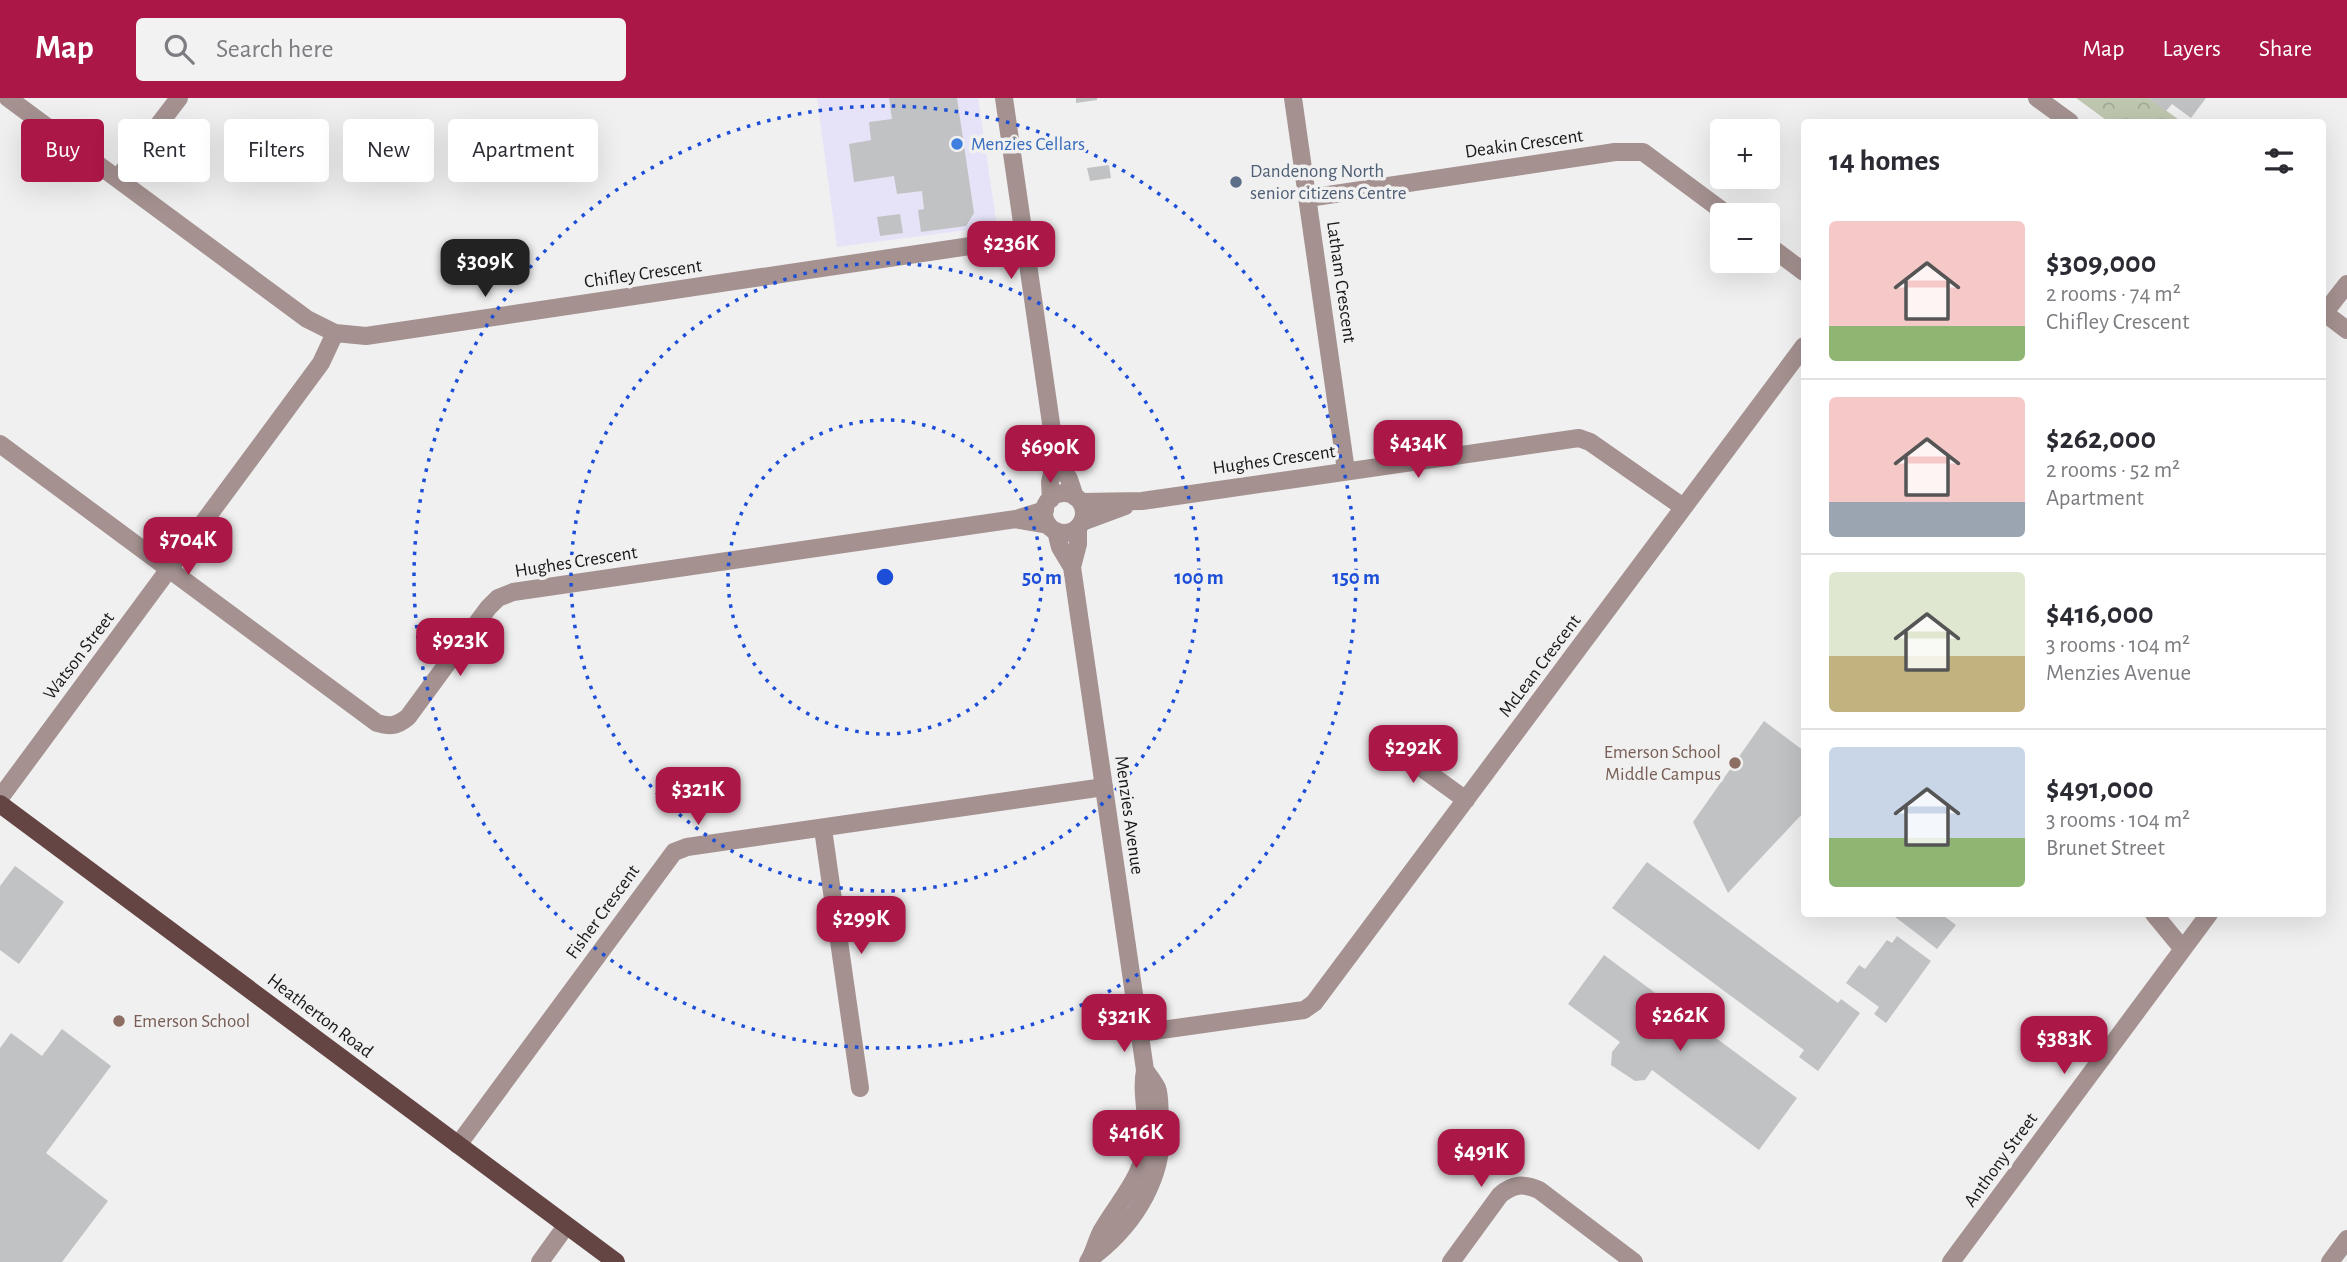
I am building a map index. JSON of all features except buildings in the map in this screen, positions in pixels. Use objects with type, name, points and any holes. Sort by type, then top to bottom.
[{"type":"main road","name":"Heatherton Road","points":[[0,804],[616,1262]]},
{"type":"street","name":"Chifley Crescent","points":[[8,98],[118,178]]},
{"type":"street","points":[[163,119],[179,98]]},
{"type":"street","name":"Menzies Avenue","points":[[1004,98],[1056,458],[1050,482],[1050,516],[1060,547],[1072,567],[1145,1070],[1142,1088],[1147,1135],[1140,1169],[1134,1184],[1101,1233],[1089,1260]]},
{"type":"street","name":"Latham Crescent","points":[[1293,98],[1346,471]]},
{"type":"street","points":[[2037,98],[2066,119]]},
{"type":"street","name":"Deakin Crescent","points":[[1308,198],[1615,152],[1643,152],[1712,203]]},
{"type":"street","name":"Chifley Crescent","points":[[123,182],[307,319],[335,332],[366,336],[1024,239]]},
{"type":"street","points":[[1780,254],[1801,270]]},
{"type":"street","points":[[2326,310],[2347,284]]},
{"type":"street","points":[[2326,316],[2347,330]]},
{"type":"street","name":"Watson Street","points":[[0,798],[321,363],[335,332]]},
{"type":"street","name":"McLean Crescent","points":[[1140,1033],[1304,1010],[1314,1003],[1801,350]]},
{"type":"street","name":"Hughes Crescent","points":[[1078,499],[1142,501],[1579,438],[1590,442],[1683,507]]},
{"type":"street","name":"Hughes Crescent","points":[[0,444],[377,723],[394,726],[408,717],[488,608],[498,598],[513,592],[1050,516]]},
{"type":"street","name":"Menzies Avenue","points":[[1056,458],[1078,499]]},
{"type":"street","points":[[1063,493],[1078,499],[1084,512],[1080,525],[1068,533],[1050,516],[1063,493]]},
{"type":"street","name":"Hughes Crescent","points":[[1080,525],[1142,501]]},
{"type":"street","name":"Menzies Avenue","points":[[1072,567],[1079,544],[1080,525]]},
{"type":"street","points":[[1383,740],[1465,800]]},
{"type":"street","name":"Fisher Crescent","points":[[458,1145],[674,852],[687,847],[823,830],[1104,788]]},
{"type":"street","points":[[823,830],[860,1087]]},
{"type":"street","points":[[2156,917],[2182,948]]},
{"type":"street","name":"Anthony Street","points":[[1951,1262],[2207,917]]},
{"type":"street","points":[[1451,1262],[1500,1195],[1507,1189],[1522,1185],[1539,1190],[1634,1262]]},
{"type":"street","points":[[540,1262],[566,1226]]},
{"type":"street","points":[[2330,1262],[2347,1239]]},
{"type":"shaded area","points":[[817,98],[978,98],[997,226],[837,247]]},
{"type":"green space","points":[[2076,98],[2149,98],[2178,119],[2105,119]]},
{"type":"place","name":"Menzies Cellars","points":[[957,144]]},
{"type":"place","name":"Dandenong North senior citizens Centre","points":[[1236,182]]},
{"type":"place","name":"Emerson School Middle Campus","points":[[1735,763]]},
{"type":"place","name":"Emerson School","points":[[119,1021]]}]
